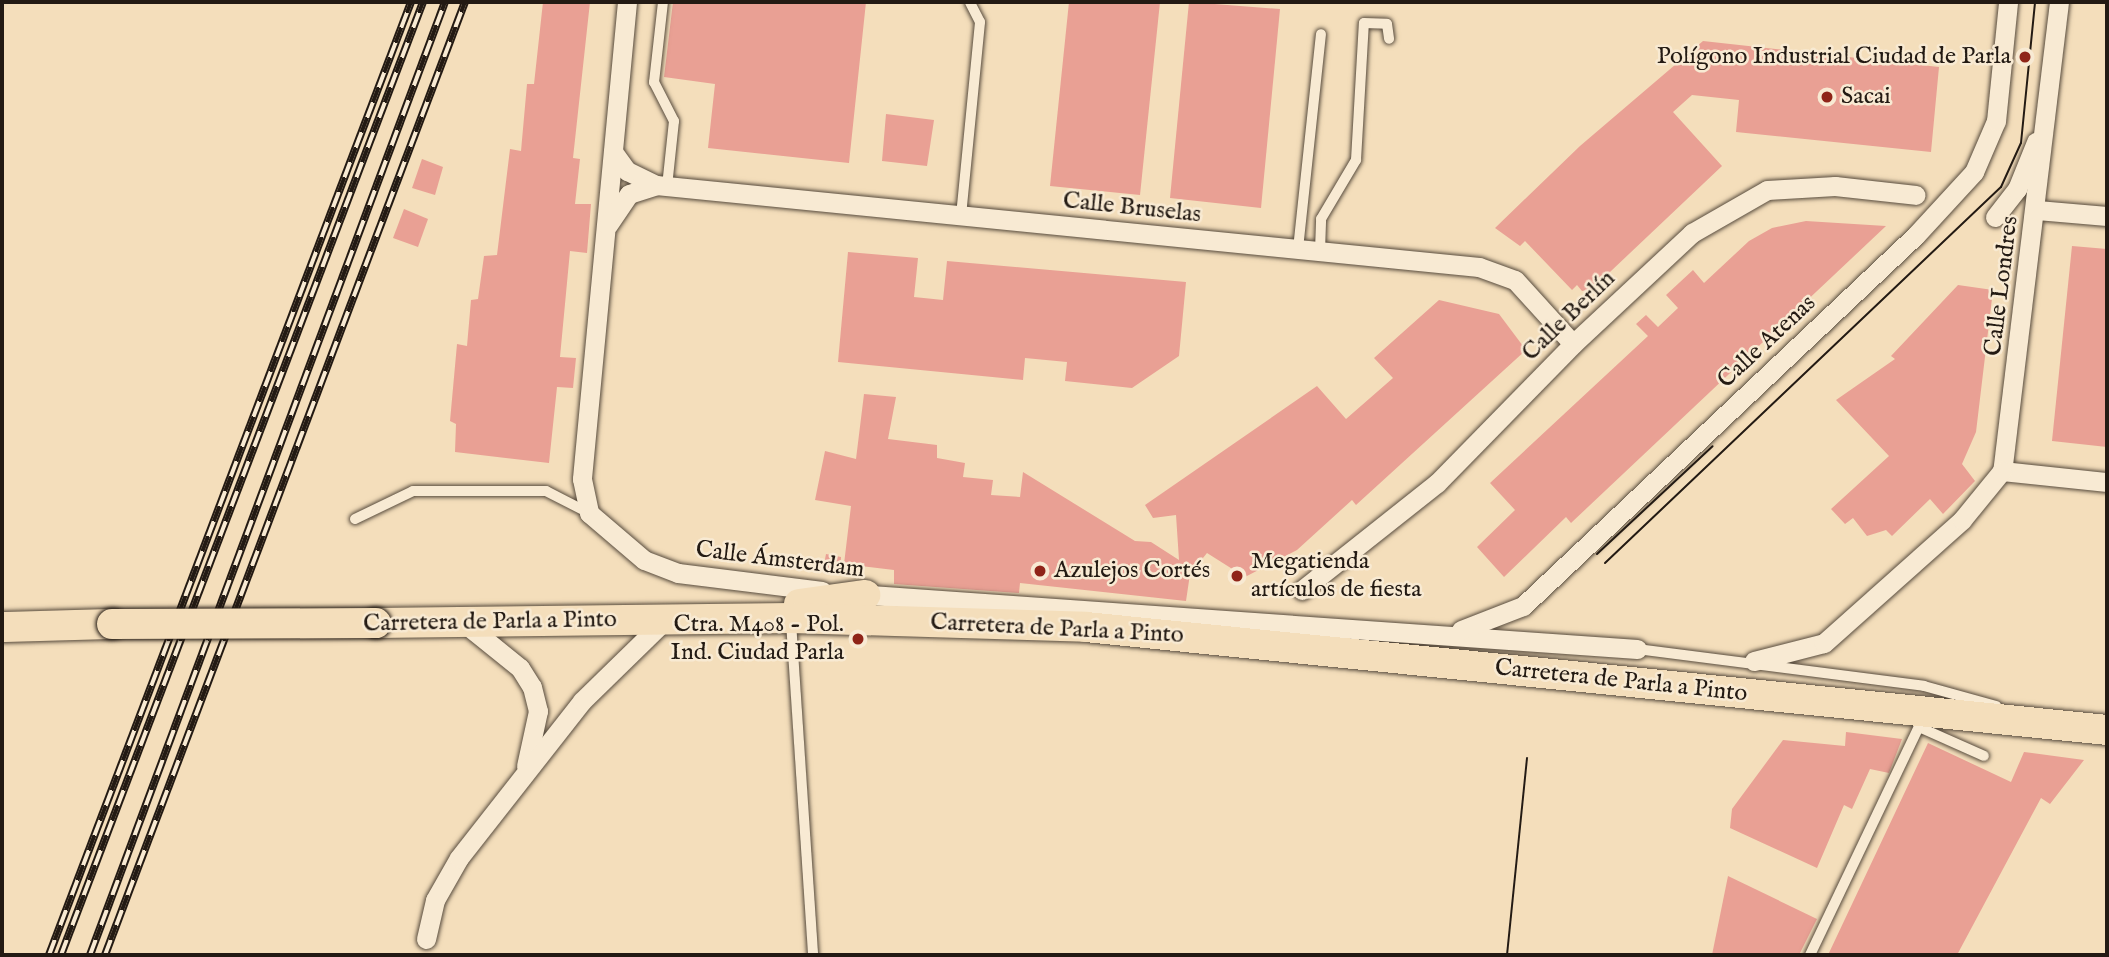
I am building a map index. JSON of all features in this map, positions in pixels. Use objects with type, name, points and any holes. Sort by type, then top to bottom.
[{"type":"main road","points":[[678,620],[865,595]]},
{"type":"main road","name":"Carretera de Parla a Pinto","points":[[2,627],[791,618],[1086,626],[1923,719],[2068,725],[2107,730]]},
{"type":"street","points":[[589,513],[582,480],[627,2]]},
{"type":"street","name":"Calle Atenas","points":[[1443,635],[1480,626],[1523,606],[1926,225],[1974,172],[1993,137],[2008,2]]},
{"type":"street","name":"Calle Londres","points":[[2002,471],[2037,210],[2042,127],[2059,2]]},
{"type":"street","points":[[1995,217],[2017,189],[2042,127]]},
{"type":"street","points":[[613,152],[626,171],[662,186]]},
{"type":"street","points":[[606,229],[629,194],[662,186]]},
{"type":"street","name":"Calle Bruselas","points":[[662,186],[1320,251],[1491,271],[1515,280],[1573,344]]},
{"type":"street","name":"Calle Berlín","points":[[1302,590],[1437,483],[1573,344],[1692,233],[1767,190],[1835,186],[1949,199]]},
{"type":"street","points":[[1916,195],[1927,212],[1926,225]]},
{"type":"street","points":[[2037,210],[2107,216]]},
{"type":"street","points":[[1754,661],[1825,643],[1962,520],[2002,471],[2107,482]]},
{"type":"street","name":"Calle Ámsterdam","points":[[589,513],[644,560],[678,573],[745,585],[1637,649]]},
{"type":"street","points":[[426,939],[435,900],[459,858],[582,701],[678,620]]},
{"type":"street","points":[[463,622],[520,668],[532,687],[538,711],[535,733],[519,784]]},
{"type":"lane","points":[[662,186],[674,121],[654,82],[663,2]]},
{"type":"lane","points":[[961,216],[980,22],[970,2]]},
{"type":"lane","points":[[1320,251],[1321,219],[1356,160],[1364,23],[1387,24],[1389,39]]},
{"type":"lane","points":[[1298,249],[1321,34]]},
{"type":"lane","points":[[355,519],[414,491],[546,491],[589,513]]},
{"type":"lane","points":[[791,618],[813,955]]},
{"type":"lane","points":[[1637,649],[1754,661],[1924,686],[2068,725]]},
{"type":"lane","points":[[1810,955],[1923,719],[1983,756]]},
{"type":"building","points":[[543,2],[590,2],[573,158],[580,159],[575,204],[591,204],[587,253],[570,251],[560,357],[576,358],[573,388],[557,387],[549,463],[455,452],[456,424],[450,421],[457,344],[467,346],[471,300],[478,299],[484,256],[497,255],[510,149],[521,151],[527,84],[534,84]]},
{"type":"building","points":[[673,2],[866,2],[849,163],[708,148],[715,84],[664,77]]},
{"type":"building","points":[[1069,2],[1160,2],[1140,195],[1050,186]]},
{"type":"building","points":[[1189,2],[1280,9],[1261,208],[1170,198]]},
{"type":"building","points":[[1703,41],[1939,67],[1931,152],[1736,132],[1739,100],[1692,95],[1673,112],[1722,166],[1592,289],[1582,291],[1577,285],[1572,290],[1525,241],[1520,246],[1495,228],[1580,146]]},
{"type":"building","points":[[886,114],[934,120],[927,166],[882,161]]},
{"type":"building","points":[[422,159],[443,167],[435,195],[412,188]]},
{"type":"building","points":[[404,209],[428,219],[418,247],[393,238]]},
{"type":"building","points":[[1806,221],[1886,226],[1571,523],[1566,517],[1504,577],[1477,547],[1515,510],[1490,483],[1648,336],[1636,324],[1646,315],[1658,327],[1678,308],[1666,295],[1693,270],[1704,283],[1749,241],[1772,228]]},
{"type":"building","points":[[2072,246],[2107,249],[2107,447],[2052,441]]},
{"type":"building","points":[[848,252],[918,258],[914,297],[943,300],[947,261],[1186,282],[1179,356],[1132,388],[1065,381],[1067,362],[1025,358],[1023,380],[838,362]]},
{"type":"building","points":[[1958,285],[1993,290],[1976,432],[1962,464],[1975,481],[1943,514],[1930,499],[1892,536],[1886,530],[1867,536],[1853,518],[1845,524],[1831,509],[1889,456],[1836,400],[1895,359],[1891,356]]},
{"type":"building","points":[[1439,300],[1499,314],[1526,350],[1356,505],[1352,500],[1297,550],[1245,577],[1207,553],[1190,574],[1186,601],[1020,583],[1019,593],[894,584],[894,570],[844,564],[851,506],[815,500],[825,451],[856,459],[864,394],[896,397],[888,439],[937,445],[937,458],[965,463],[963,477],[993,480],[991,495],[1020,497],[1023,472],[1135,541],[1151,542],[1179,560],[1176,515],[1153,518],[1145,505],[1317,386],[1346,419],[1393,378],[1374,358]]},
{"type":"building","points":[[826,554],[841,557],[840,573],[823,570]]},
{"type":"building","points":[[1846,732],[1902,739],[1889,773],[1870,769],[1852,809],[1844,805],[1817,868],[1730,828],[1732,809],[1783,740],[1845,746]]},
{"type":"building","points":[[1928,743],[2011,782],[2024,752],[2084,760],[2050,804],[2041,798],[1957,955],[1828,955]]},
{"type":"building","points":[[1728,876],[1817,919],[1799,955],[1712,955]]},
{"type":"tram line","points":[[1605,563],[2001,187],[2021,143],[2035,2]]},
{"type":"tram line","points":[[1597,554],[1713,446]]},
{"type":"tram line","points":[[1507,955],[1527,758]]},
{"type":"railway","points":[[49,955],[411,2]]},
{"type":"railway","points":[[61,955],[423,2]]},
{"type":"railway","points":[[90,955],[445,2]]},
{"type":"railway","points":[[105,955],[465,2]]},
{"type":"place","name":"Polígono Industrial Ciudad de Parla","points":[[2025,57]]},
{"type":"place","name":"Sacai","points":[[1827,97]]},
{"type":"place","name":"Azulejos Cortés","points":[[1040,571]]},
{"type":"place","name":"Megatienda artículos de fiesta","points":[[1237,576]]},
{"type":"place","name":"Ctra. M408 - Pol. Ind. Ciudad Parla","points":[[858,639]]}]
